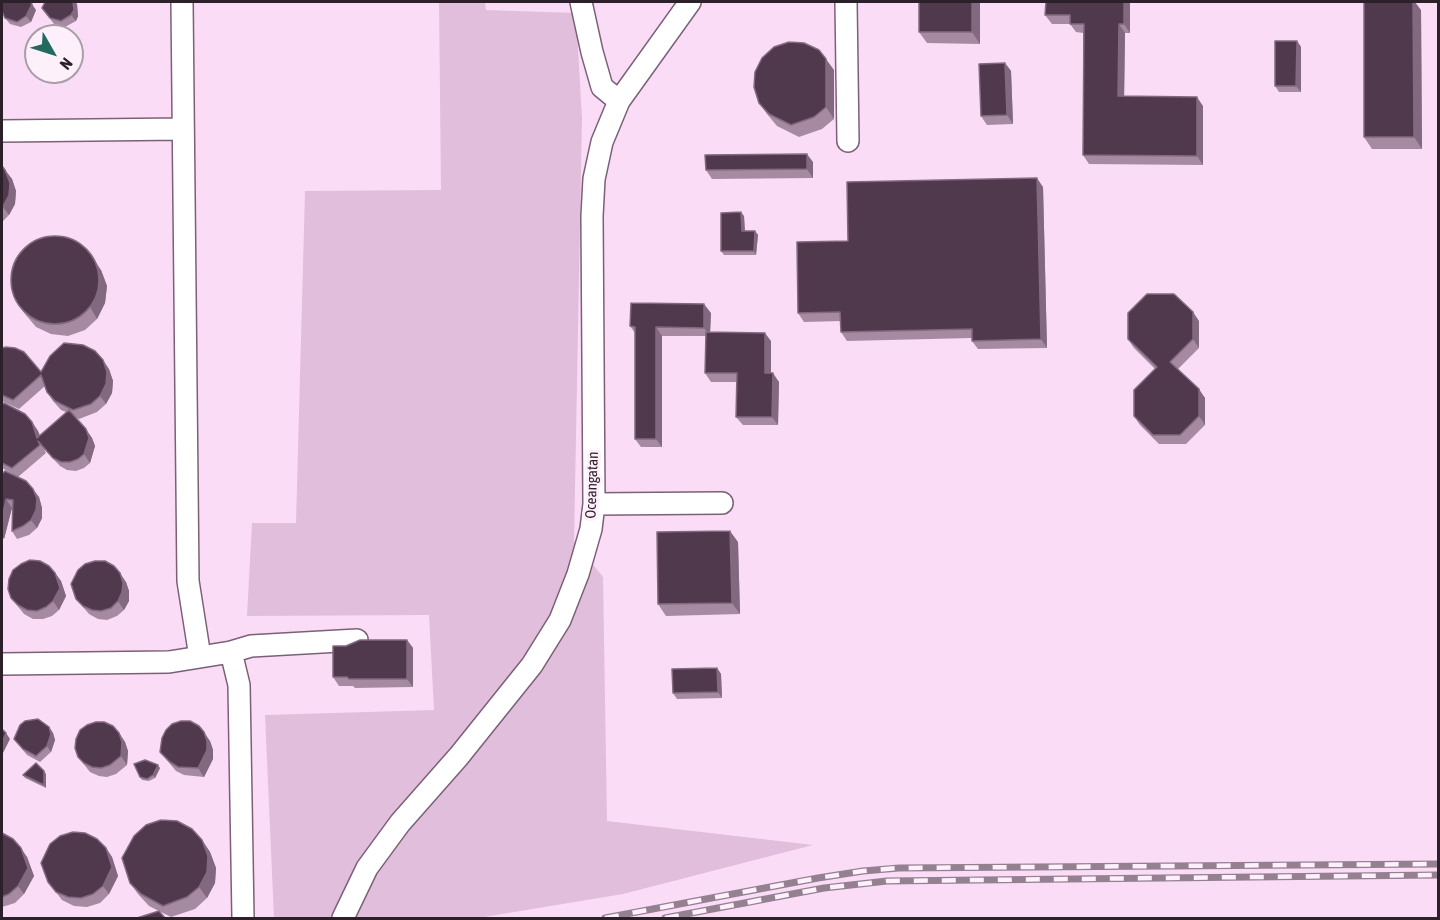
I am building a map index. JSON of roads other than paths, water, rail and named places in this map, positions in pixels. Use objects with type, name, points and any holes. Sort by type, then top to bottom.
[{"type":"street","points":[[183,2],[182,129],[188,581],[201,657]]},
{"type":"street","points":[[581,2],[602,87],[619,101]]},
{"type":"street","name":"Oceangatan","points":[[343,918],[367,868],[400,823],[459,756],[532,665],[560,620],[578,574],[591,529],[594,504],[592,227],[594,179],[602,142],[619,101],[690,2]]},
{"type":"street","points":[[846,2],[848,141]]},
{"type":"street","points":[[2,131],[182,129]]},
{"type":"street","points":[[594,504],[722,503]]},
{"type":"street","points":[[2,664],[169,662],[231,652],[251,646],[357,640]]},
{"type":"street","points":[[231,652],[239,685],[243,918]]},
{"type":"railway","points":[[605,918],[818,878],[899,868],[1438,864]]},
{"type":"railway","points":[[665,918],[824,888],[887,881],[1438,875]]}]
